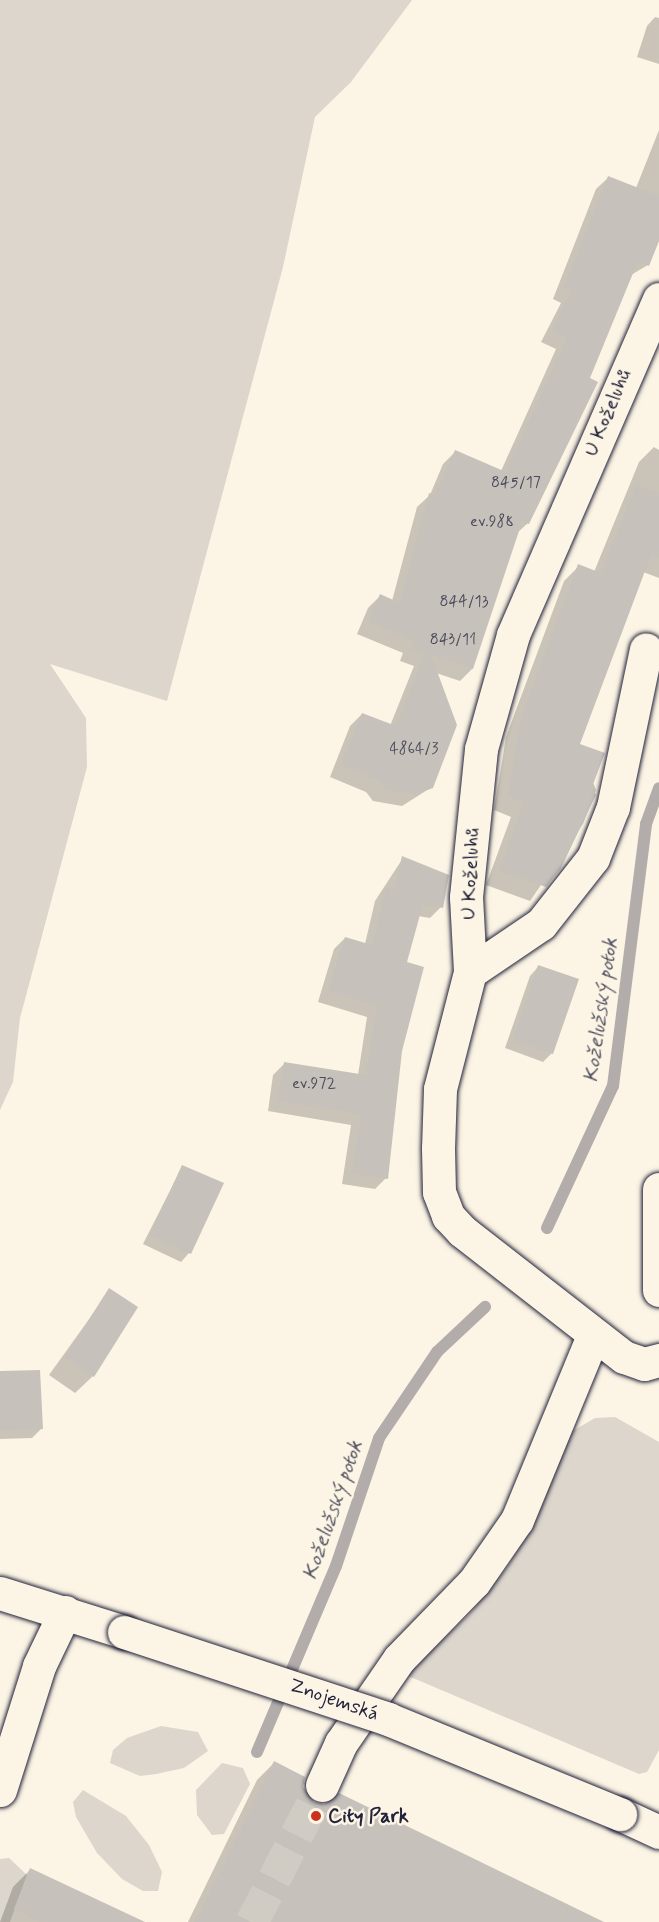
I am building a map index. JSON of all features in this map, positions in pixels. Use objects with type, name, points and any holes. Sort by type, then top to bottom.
[{"type":"street","name":"U Koželuhů","points":[[659,298],[513,635],[481,749],[466,897],[470,972],[440,1089],[439,1192],[448,1216],[462,1231],[593,1336],[624,1357],[644,1364],[659,1360]]},
{"type":"street","points":[[470,972],[541,924],[593,858],[613,807],[646,649]]},
{"type":"street","points":[[659,1189],[659,1290]]},
{"type":"street","points":[[322,1785],[341,1743],[399,1659],[474,1582],[517,1520],[593,1336]]},
{"type":"street","name":"Znojemská","points":[[0,1593],[65,1612],[388,1719],[659,1832]]},
{"type":"street","points":[[0,1790],[39,1666],[65,1612]]},
{"type":"shaded area","points":[[0,0],[412,0],[351,82],[315,117],[283,267],[167,701],[50,664],[86,718],[87,767],[20,1018],[13,1082],[0,1110]]},
{"type":"shaded area","points":[[615,1417],[659,1442],[659,1750],[647,1772],[639,1774],[406,1675],[469,1615],[506,1569],[531,1529],[571,1432],[595,1418]]},
{"type":"shaded area","points":[[161,1726],[198,1732],[208,1751],[184,1768],[140,1776],[110,1763],[113,1750],[127,1738]]},
{"type":"shaded area","points":[[222,1763],[243,1768],[250,1784],[224,1834],[212,1835],[197,1815],[196,1790]]},
{"type":"shaded area","points":[[83,1790],[126,1816],[149,1845],[162,1872],[158,1891],[143,1891],[122,1879],[97,1853],[76,1817],[73,1802]]},
{"type":"shaded area","points":[[9,1858],[27,1875],[10,1922],[0,1922],[0,1859]]},
{"type":"building","points":[[608,176],[659,196],[659,241],[649,266],[638,261],[590,378],[598,382],[529,524],[522,522],[473,669],[431,655],[457,725],[433,788],[416,794],[386,790],[378,780],[341,765],[362,713],[396,726],[425,653],[411,649],[414,640],[368,622],[380,594],[400,603],[429,493],[435,495],[455,450],[506,472],[567,337],[552,330],[572,290],[564,287]]},
{"type":"building","points":[[636,485],[659,493],[659,558],[651,555],[580,744],[605,753],[592,787],[596,795],[561,868],[546,887],[499,870],[524,802],[508,796],[520,721],[578,564],[601,573]]},
{"type":"building","points":[[402,856],[449,875],[443,908],[423,904],[407,962],[424,967],[402,1051],[388,1179],[352,1173],[361,1114],[278,1101],[284,1062],[366,1075],[377,1006],[328,991],[345,937],[372,945],[386,888],[394,890]]},
{"type":"building","points":[[538,965],[579,979],[553,1054],[513,1040]]},
{"type":"building","points":[[182,1165],[224,1183],[191,1254],[150,1235]]},
{"type":"building","points":[[109,1288],[138,1307],[94,1377],[65,1357]]},
{"type":"building","points":[[40,1370],[43,1429],[0,1431],[0,1371]]},
{"type":"building","name":"City Park","points":[[274,1761],[305,1777],[303,1787],[314,1802],[324,1804],[339,1793],[604,1922],[195,1922]]},
{"type":"building","points":[[30,1868],[145,1922],[40,1922],[14,1909]]},
{"type":"waterway","name":"Koželužský potok","points":[[547,1228],[613,1086],[646,824],[659,788]]},
{"type":"waterway","name":"Koželužský potok","points":[[257,1752],[336,1566],[379,1438],[437,1352],[485,1307]]},
{"type":"tunnel","points":[[252,1922],[322,1785]]},
{"type":"place","name":"City Park","points":[[316,1816]]}]
